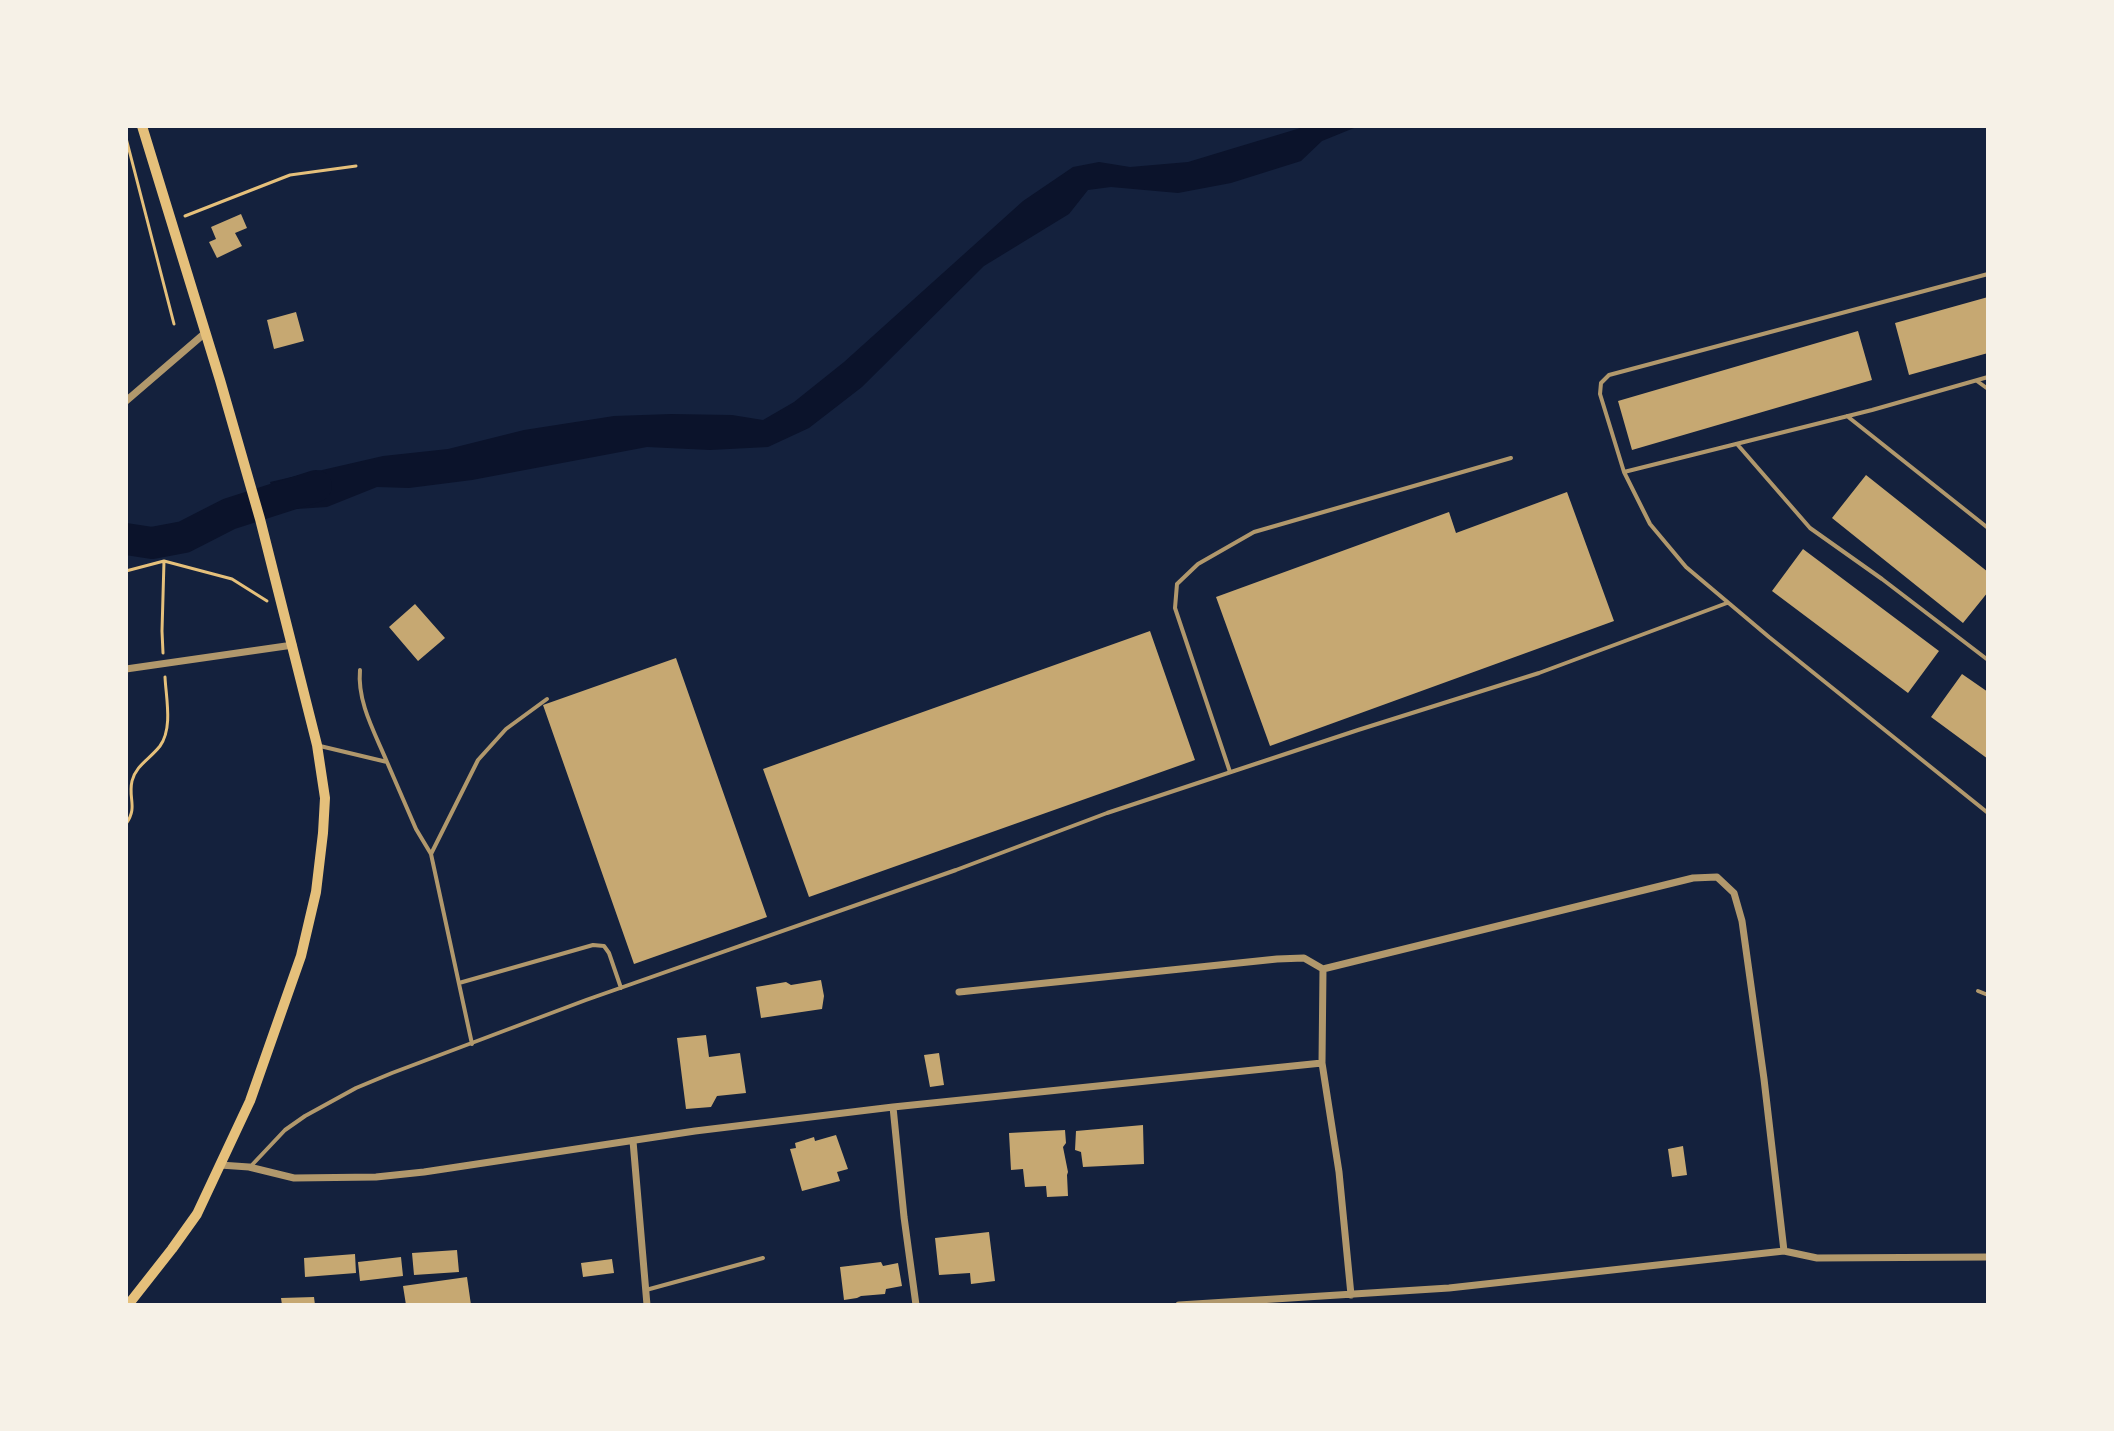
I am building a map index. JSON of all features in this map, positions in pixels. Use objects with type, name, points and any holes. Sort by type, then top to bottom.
[{"type":"main road","points":[[128,1305],[197,1214],[250,1101],[301,956],[316,892],[325,798],[317,745],[260,519],[142,126]]},
{"type":"street","points":[[126,401],[205,333]]},
{"type":"street","points":[[126,669],[293,645]]},
{"type":"street","points":[[959,992],[1277,959],[1304,958],[1323,969],[1693,878],[1717,877],[1734,893],[1742,921],[1784,1251]]},
{"type":"street","points":[[1323,969],[1322,1063],[1339,1172],[1351,1295]]},
{"type":"street","points":[[220,1165],[249,1167],[294,1178],[376,1177],[695,1131],[893,1107],[1322,1063]]},
{"type":"street","points":[[893,1107],[916,1305]]},
{"type":"street","points":[[633,1141],[647,1305]]},
{"type":"street","points":[[1179,1305],[1449,1288],[1784,1251],[1817,1258],[1988,1257]]},
{"type":"lane","points":[[1988,274],[1609,375],[1601,383],[1600,394],[1624,472],[1650,524],[1686,567],[1988,813]]},
{"type":"lane","points":[[1624,472],[1988,377]]},
{"type":"lane","points":[[1977,380],[1988,389]]},
{"type":"lane","points":[[1847,416],[1988,528]]},
{"type":"lane","points":[[1737,444],[1810,528],[1988,660]]},
{"type":"lane","points":[[1230,772],[1175,608],[1177,584],[1198,564],[1254,532],[1511,458]]},
{"type":"lane","points":[[249,1167],[285,1130],[356,1088],[621,988],[956,870],[1107,813],[1539,673],[1727,603]]},
{"type":"lane","points":[[360,670],[362,701],[416,829],[431,854],[472,1044]]},
{"type":"lane","points":[[431,854],[478,760],[506,729],[547,699]]},
{"type":"lane","points":[[317,745],[387,762]]},
{"type":"lane","points":[[459,983],[593,945],[604,946],[609,953],[621,988]]},
{"type":"lane","points":[[1978,991],[1988,995]]},
{"type":"lane","points":[[646,1290],[763,1258]]},
{"type":"path","points":[[126,138],[174,324]]},
{"type":"path","points":[[171,222],[290,175],[356,166]]},
{"type":"path","points":[[126,571],[164,561]]},
{"type":"water","points":[[1307,126],[1365,126],[1322,141],[1301,161],[1231,183],[1178,193],[1111,187],[1088,190],[1069,214],[984,266],[862,387],[809,428],[768,447],[710,450],[647,447],[472,480],[409,488],[377,487],[327,507],[281,510],[270,482],[383,456],[448,449],[524,430],[614,416],[732,415],[763,420],[794,402],[844,362],[1023,201],[1073,167],[1099,162],[1130,167],[1188,162]]},
{"type":"building","points":[[241,214],[247,228],[235,233],[242,246],[217,258],[209,242],[216,239],[211,227]]},
{"type":"building","points":[[1988,297],[1988,353],[1909,375],[1895,323]]},
{"type":"building","points":[[296,312],[304,341],[274,349],[267,320]]},
{"type":"building","points":[[1858,331],[1872,380],[1632,450],[1618,401]]},
{"type":"building","points":[[1866,475],[1988,572],[1988,592],[1963,623],[1832,518]]},
{"type":"building","points":[[1567,492],[1614,621],[1270,746],[1216,597],[1449,512],[1456,533]]},
{"type":"building","points":[[1803,549],[1939,651],[1908,693],[1772,591]]},
{"type":"building","points":[[415,604],[445,638],[418,661],[389,627]]},
{"type":"building","points":[[1150,631],[1195,760],[809,897],[763,769]]},
{"type":"building","points":[[676,658],[767,917],[634,964],[543,705]]},
{"type":"building","points":[[1962,674],[1988,692],[1988,759],[1931,717]]},
{"type":"building","points":[[821,980],[824,996],[822,1009],[761,1018],[756,987]]},
{"type":"building","points":[[706,1035],[709,1057],[740,1053],[746,1093],[717,1096],[711,1107],[686,1109],[677,1038]]},
{"type":"building","points":[[939,1053],[944,1085],[930,1087],[924,1055]]},
{"type":"building","points":[[1143,1125],[1144,1164],[1083,1167],[1081,1152],[1075,1150],[1076,1131]]},
{"type":"building","points":[[1065,1130],[1066,1143],[1063,1147],[1068,1172],[1068,1196],[1047,1197],[1046,1186],[1025,1187],[1023,1169],[1011,1170],[1009,1133]]},
{"type":"building","points":[[836,1135],[848,1169],[837,1172],[840,1181],[802,1191],[790,1149],[796,1148],[795,1143],[814,1137],[815,1141]]},
{"type":"building","points":[[1683,1146],[1687,1175],[1672,1177],[1668,1149]]},
{"type":"building","points":[[989,1232],[995,1281],[971,1284],[970,1273],[939,1275],[935,1238]]},
{"type":"building","points":[[457,1250],[459,1272],[414,1275],[412,1253]]},
{"type":"building","points":[[355,1254],[356,1273],[305,1277],[304,1258]]},
{"type":"building","points":[[401,1257],[403,1276],[360,1281],[358,1262]]},
{"type":"building","points":[[612,1259],[614,1273],[583,1277],[581,1263]]},
{"type":"building","points":[[881,1262],[883,1266],[898,1263],[902,1286],[886,1289],[885,1294],[844,1300],[840,1267]]},
{"type":"building","points":[[467,1277],[471,1305],[406,1305],[403,1286]]},
{"type":"building","points":[[314,1297],[315,1305],[282,1305],[281,1298]]},
{"type":"waterway","points":[[126,539],[152,543],[184,537],[229,514],[316,486]]}]
